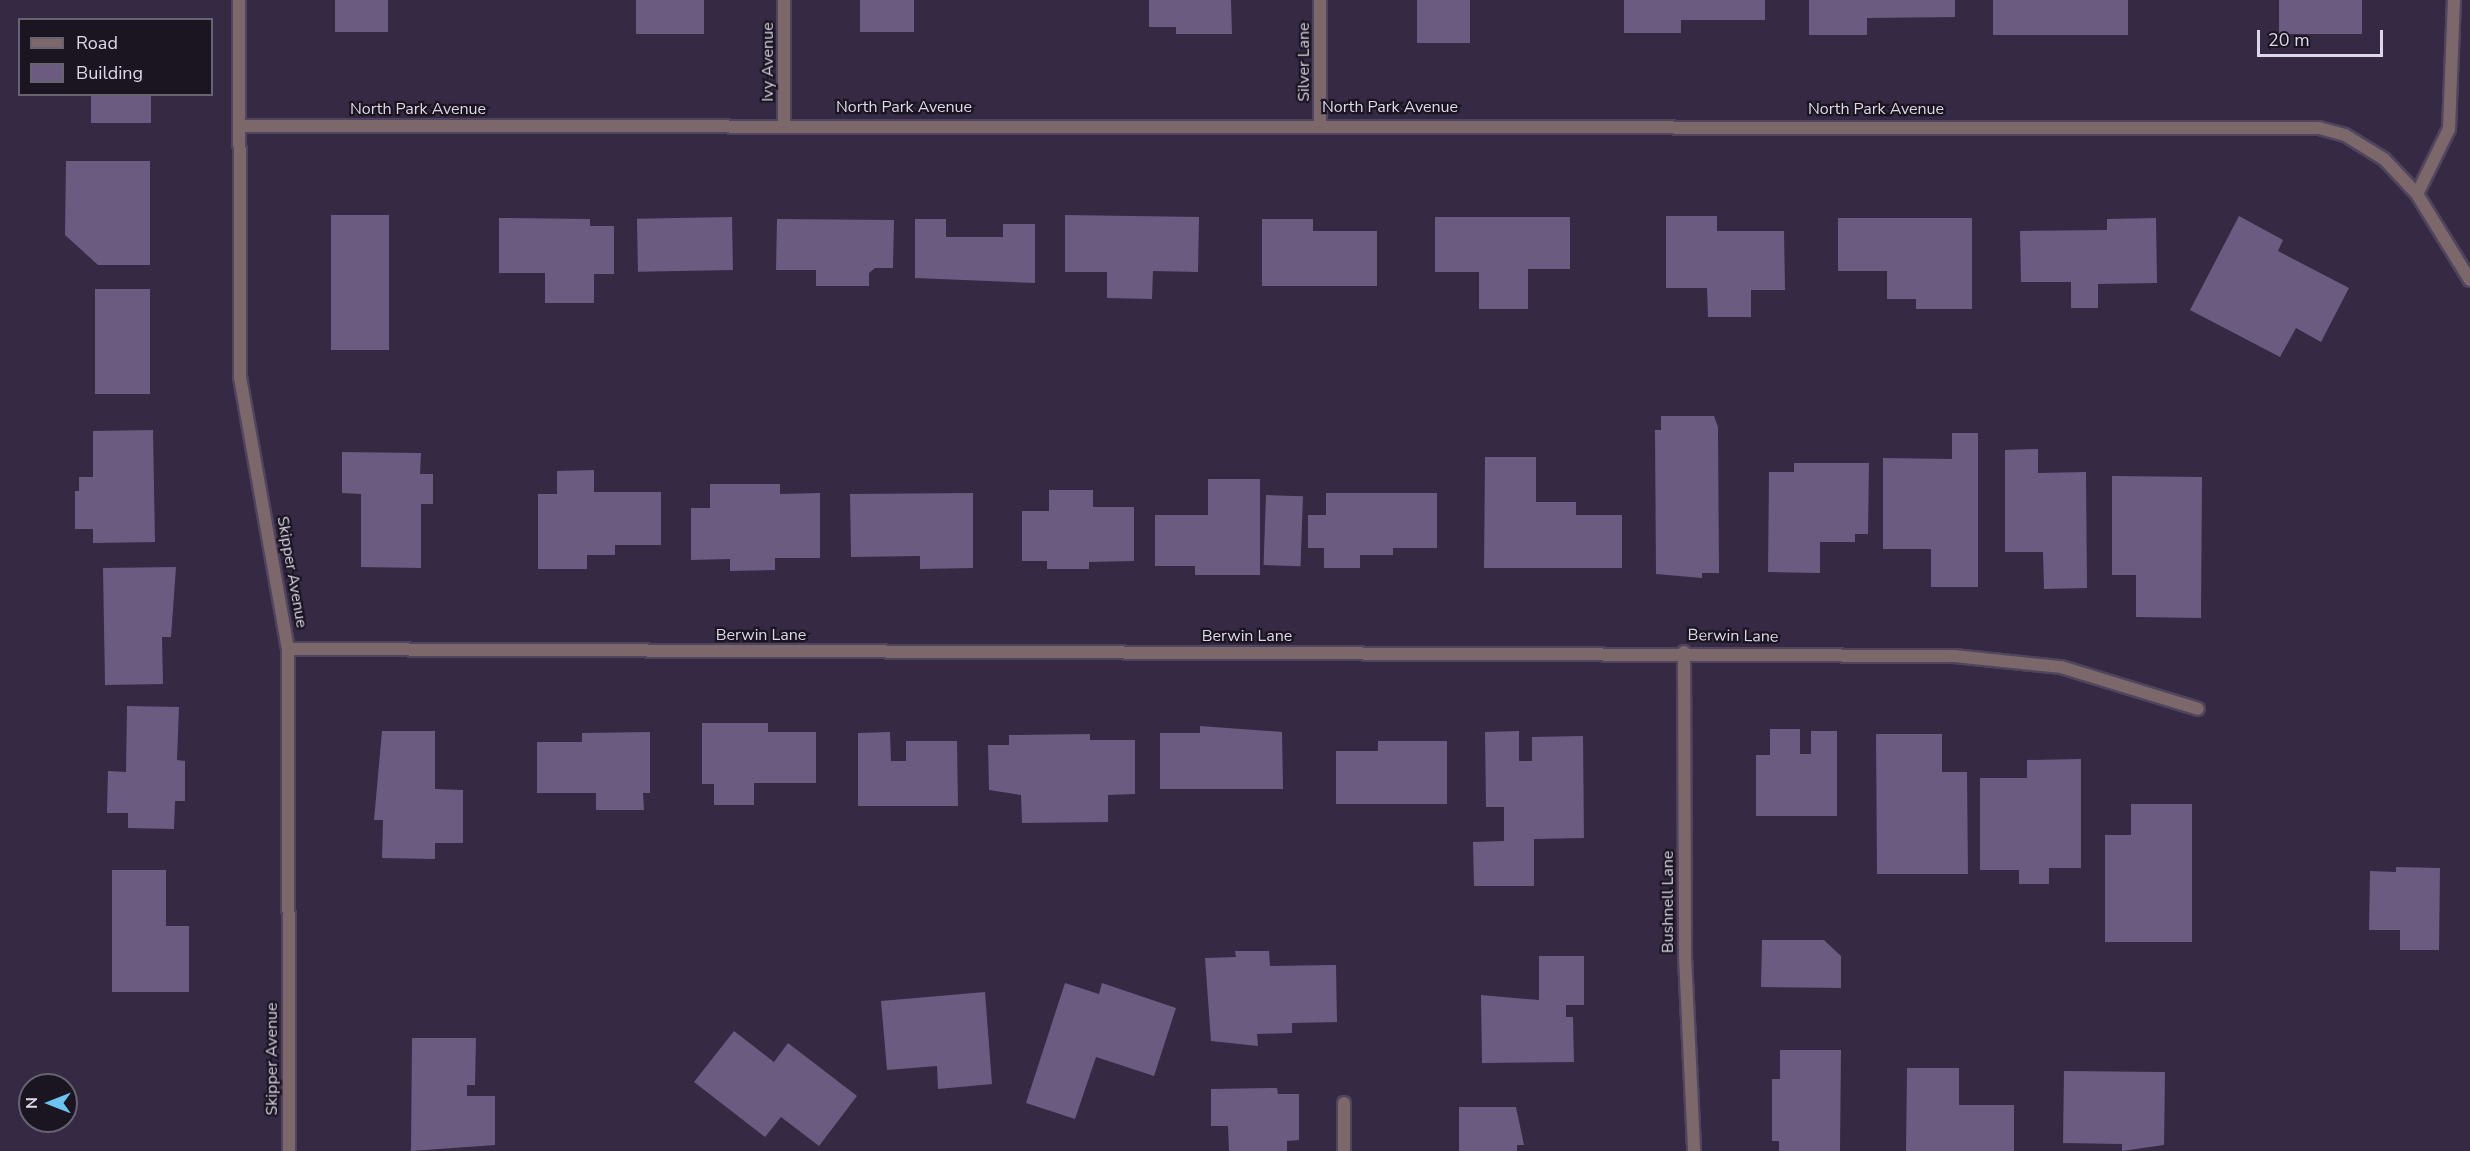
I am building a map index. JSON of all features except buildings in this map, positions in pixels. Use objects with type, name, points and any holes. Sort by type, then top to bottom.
[{"type":"street","name":"Skipper Avenue","points":[[239,0],[240,377],[288,649],[289,1151]]},
{"type":"street","name":"Ivy Avenue","points":[[784,0],[784,123]]},
{"type":"street","name":"Silver Lane","points":[[1320,0],[1320,123]]},
{"type":"street","points":[[2417,194],[2449,129],[2454,0]]},
{"type":"street","name":"North Park Avenue","points":[[238,126],[1320,123],[2319,128],[2375,153],[2417,194],[2470,280]]},
{"type":"street","name":"Berwin Lane","points":[[288,649],[1684,652],[2010,658],[2125,683],[2198,709]]},
{"type":"street","name":"Bushnell Lane","points":[[1684,652],[1685,957],[1694,1151]]},
{"type":"street","points":[[1344,1103],[1344,1151]]}]
